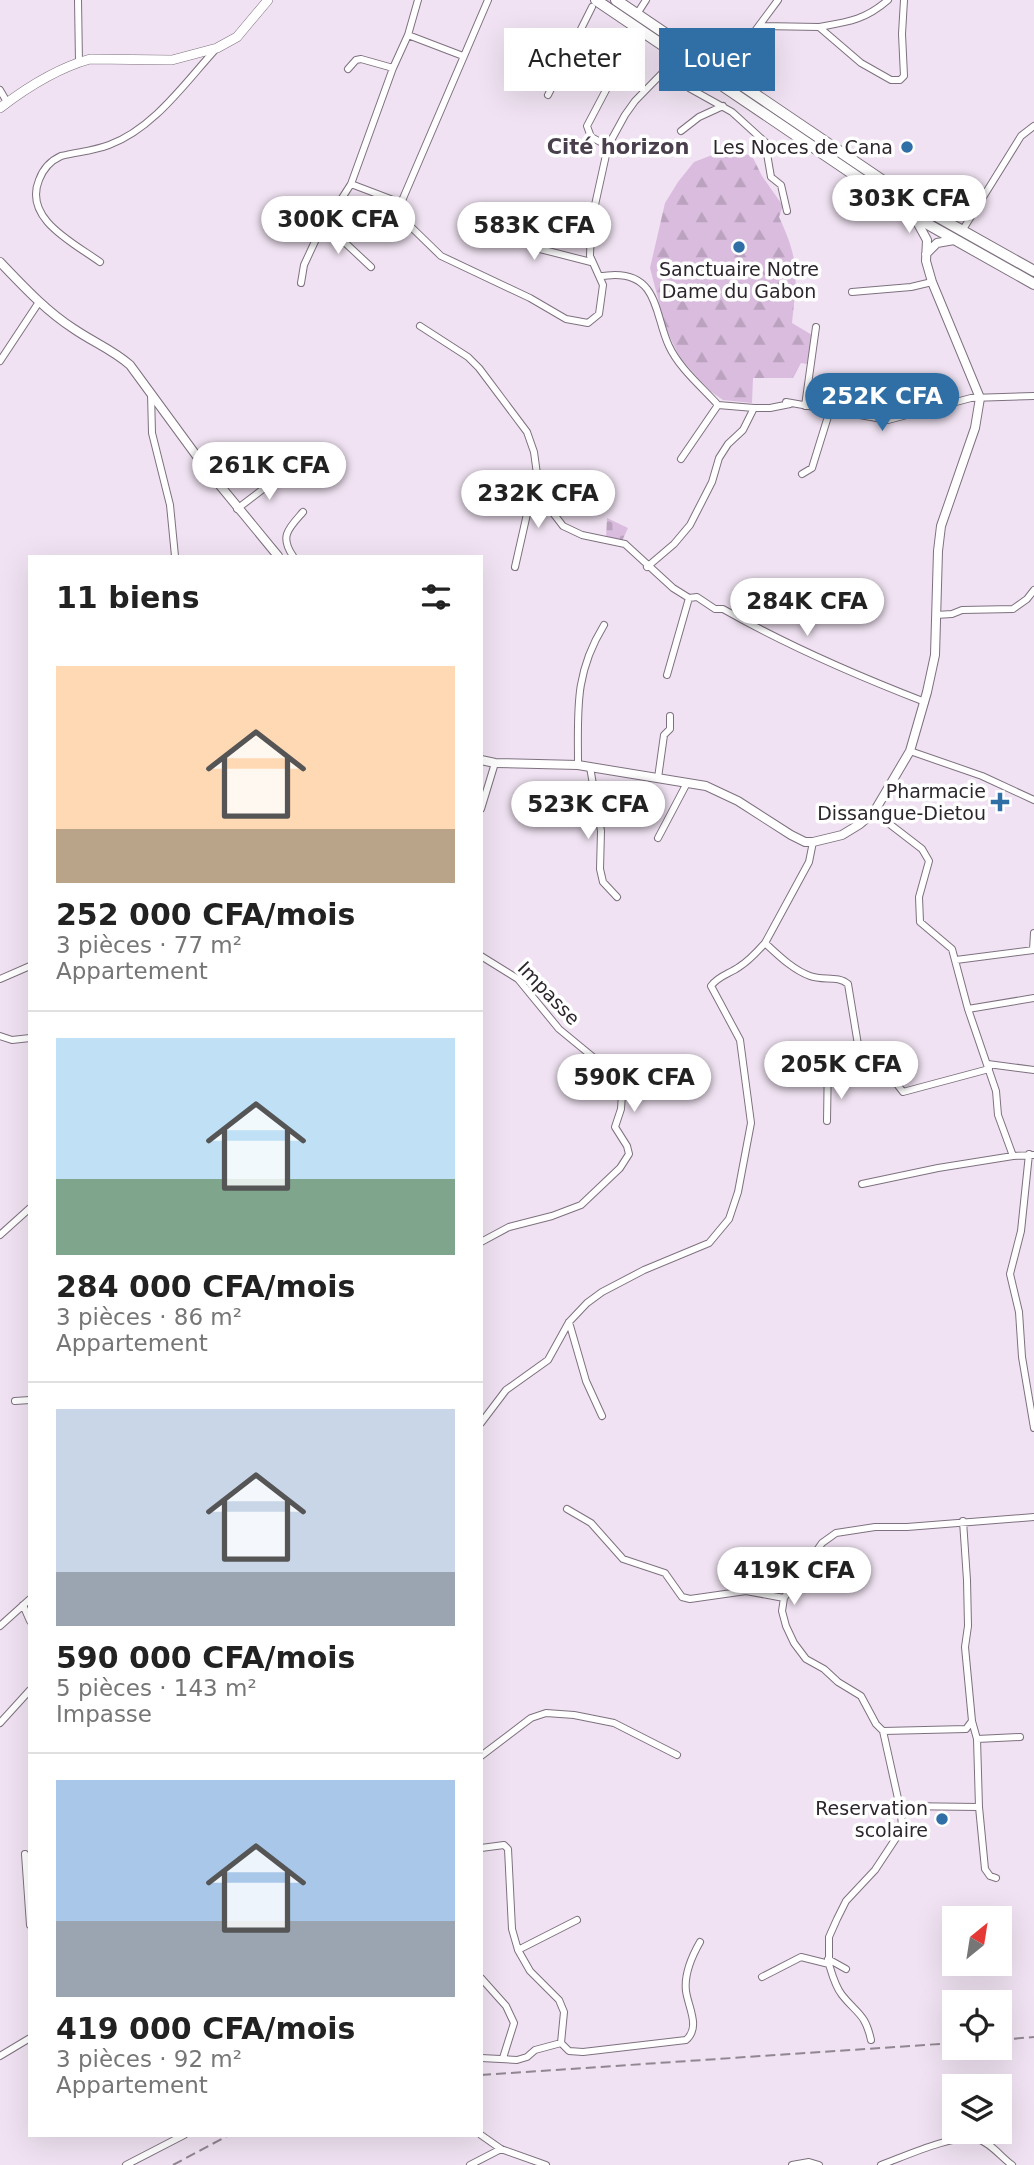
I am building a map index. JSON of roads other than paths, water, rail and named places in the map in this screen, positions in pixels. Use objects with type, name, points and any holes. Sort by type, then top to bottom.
[{"type":"highway","points":[[616,0],[889,185],[958,235],[1034,284]]},
{"type":"highway","points":[[594,3],[909,212],[1034,271]]},
{"type":"main road","points":[[4,105],[33,85],[79,62],[100,58],[172,60],[217,48],[237,37],[268,0]]},
{"type":"street","points":[[78,0],[79,62]]},
{"type":"street","points":[[301,283],[304,265],[324,223],[351,184],[393,68],[408,35],[418,0]]},
{"type":"street","points":[[488,0],[401,203],[400,212],[404,220],[437,252],[566,319],[581,323],[597,317],[604,294],[603,285],[591,262],[591,223],[608,146],[635,101],[659,77]]},
{"type":"street","points":[[637,14],[646,0]]},
{"type":"street","points":[[759,26],[778,0]]},
{"type":"street","points":[[759,26],[819,27],[859,19],[874,12],[888,0]]},
{"type":"street","points":[[819,27],[861,62],[891,80],[900,80],[904,76],[904,0]]},
{"type":"street","points":[[548,95],[594,3]]},
{"type":"street","points":[[408,35],[463,56]]},
{"type":"street","points":[[100,262],[40,214],[35,192],[42,173],[53,160],[61,156],[112,145],[139,128],[162,108],[217,48]]},
{"type":"street","points":[[348,69],[356,60],[361,59],[393,68]]},
{"type":"street","points":[[0,90],[4,105]]},
{"type":"street","points":[[606,91],[587,127],[591,137],[608,146]]},
{"type":"street","points":[[695,91],[723,106],[765,142],[771,177],[781,186],[787,211]]},
{"type":"street","points":[[681,131],[699,117],[723,106]]},
{"type":"street","points":[[926,254],[934,245],[958,235],[1021,135],[1034,126]]},
{"type":"street","points":[[351,184],[401,203]]},
{"type":"street","points":[[483,760],[578,765],[687,783],[722,792],[805,842],[842,835],[874,812],[910,751],[925,702],[935,655],[938,551],[942,526],[975,428],[980,398],[932,282],[926,254],[927,240],[909,212]]},
{"type":"street","points":[[491,221],[536,248],[591,262]]},
{"type":"street","points":[[324,223],[371,267]]},
{"type":"street","points":[[0,262],[39,302],[74,329],[117,354],[130,365],[237,509],[277,555]]},
{"type":"street","points":[[599,276],[626,277],[640,282],[652,292],[669,347],[718,405],[770,408],[789,403],[888,420],[980,398],[1034,397]]},
{"type":"street","points":[[852,292],[911,287],[932,282]]},
{"type":"street","points":[[0,361],[39,302]]},
{"type":"street","points":[[420,326],[468,357],[480,368],[527,432],[534,453],[537,487],[547,506],[564,526],[582,535],[625,544],[647,567],[689,598],[697,597],[715,609],[723,609],[775,639],[850,674],[925,702]]},
{"type":"street","points":[[805,406],[816,327]]},
{"type":"street","points":[[151,391],[152,433],[170,505],[175,555]]},
{"type":"street","points":[[681,459],[718,405]]},
{"type":"street","points":[[647,567],[674,544],[690,525],[714,478],[719,458],[728,444],[743,430],[754,408]]},
{"type":"street","points":[[803,474],[812,468],[830,410]]},
{"type":"street","points":[[237,509],[284,473]]},
{"type":"street","points":[[515,567],[527,514],[537,487]]},
{"type":"street","points":[[292,555],[286,546],[286,534],[303,512]]},
{"type":"street","points":[[936,615],[962,610],[1013,610],[1034,590]]},
{"type":"street","points":[[667,675],[689,598]]},
{"type":"street","points":[[578,765],[580,681],[585,661],[604,625]]},
{"type":"street","points":[[658,778],[664,735],[670,729],[670,716]]},
{"type":"street","points":[[910,751],[982,776],[1034,800]]},
{"type":"street","points":[[483,802],[495,763]]},
{"type":"street","points":[[590,767],[601,831],[600,869],[603,882],[617,897]]},
{"type":"street","points":[[658,838],[687,783]]},
{"type":"street","points":[[874,812],[925,853],[929,866],[919,897],[920,922],[947,943],[956,960],[968,1009],[996,1091],[998,1115],[1013,1156]]},
{"type":"street","points":[[483,1420],[506,1390],[548,1360],[569,1322],[587,1303],[608,1288],[709,1243],[729,1219],[738,1192],[751,1122],[740,1040],[711,986],[751,958],[765,943],[809,862],[813,842]]},
{"type":"street","points":[[956,960],[1034,950],[1034,933]]},
{"type":"street","points":[[765,943],[785,961],[810,976],[843,979],[848,984],[863,1075]]},
{"type":"street","name":"Impasse","points":[[483,957],[518,979],[559,1029],[610,1071],[622,1094],[621,1109],[615,1127],[629,1154],[620,1168],[581,1205],[509,1227],[483,1241]]},
{"type":"street","points":[[0,979],[28,967]]},
{"type":"street","points":[[968,1009],[1034,998]]},
{"type":"street","points":[[0,1036],[12,1040],[28,1038]]},
{"type":"street","points":[[827,1122],[829,1057],[859,1052]]},
{"type":"street","points":[[829,1080],[863,1075],[893,1079],[903,1092],[988,1066],[1034,1070]]},
{"type":"street","points":[[862,1184],[1031,1155],[1021,1231],[1010,1274],[1019,1312],[1022,1357],[1034,1428]]},
{"type":"street","points":[[0,1235],[28,1210]]},
{"type":"street","points":[[569,1322],[586,1381],[602,1416]]},
{"type":"street","points":[[15,1401],[28,1400]]},
{"type":"street","points":[[568,1508],[591,1523],[623,1559],[665,1573],[682,1597],[690,1599],[736,1591],[784,1598]]},
{"type":"street","points":[[871,2040],[867,2024],[860,2012],[840,1993],[828,1962],[830,1937],[846,1901],[875,1870],[901,1832],[902,1819],[883,1731],[876,1724],[861,1696],[806,1659],[794,1643],[782,1611],[784,1598],[822,1544],[836,1533],[875,1527],[927,1526],[1034,1517]]},
{"type":"street","points":[[963,1521],[968,1626],[965,1647],[972,1721],[976,1736],[979,1807],[985,1869],[990,1876],[996,1878]]},
{"type":"street","points":[[0,1626],[28,1601]]},
{"type":"street","points":[[23,1605],[28,1616]]},
{"type":"street","points":[[0,1723],[28,1692]]},
{"type":"street","points":[[483,1754],[531,1718],[546,1713],[614,1723],[677,1755]]},
{"type":"street","points":[[966,1729],[972,1721]]},
{"type":"street","points":[[883,1731],[966,1729],[976,1736],[1020,1737]]},
{"type":"street","points":[[899,1807],[979,1807]]},
{"type":"street","points":[[483,1848],[504,1845],[508,1849],[512,1929],[518,1950],[530,1971],[559,2000],[564,2012],[561,2043]]},
{"type":"street","points":[[25,1854],[28,1897]]},
{"type":"street","points":[[518,1950],[577,1920]]},
{"type":"street","points":[[561,2043],[569,2051],[583,2052],[687,2040],[693,2029],[686,1991],[687,1976],[700,1942]]},
{"type":"street","points":[[762,1977],[801,1958],[828,1962],[846,1969]]},
{"type":"street","points":[[483,1980],[506,2006],[514,2022],[503,2059]]},
{"type":"street","points":[[0,2056],[28,2039]]},
{"type":"street","points":[[483,2058],[516,2060],[527,2057],[535,2050],[561,2043]]},
{"type":"street","points":[[483,2136],[501,2149],[546,2165]]},
{"type":"street","points":[[126,2165],[180,2137]]},
{"type":"street","points":[[881,2165],[942,2143]]},
{"type":"street","points":[[986,2144],[1012,2165]]},
{"type":"street","points":[[470,2165],[484,2162],[501,2149]]},
{"type":"street","points":[[792,2165],[809,2162],[819,2165]]},
{"type":"railway","points":[[1012,2039],[1034,2037]]},
{"type":"railway","points":[[483,2075],[942,2044]]},
{"type":"railway","points":[[173,2165],[225,2137]]},
{"type":"place","name":"Les Noces de Cana","points":[[907,147]]},
{"type":"place","name":"Sanctuaire Notre Dame du Gabon","points":[[739,247]]},
{"type":"place","name":"Pharmacie Dissangue-Dietou","points":[[1000,802]]},
{"type":"place","name":"Reservation scolaire","points":[[942,1819]]},
{"type":"district","name":"Cité horizon","points":[[618,147]]}]
